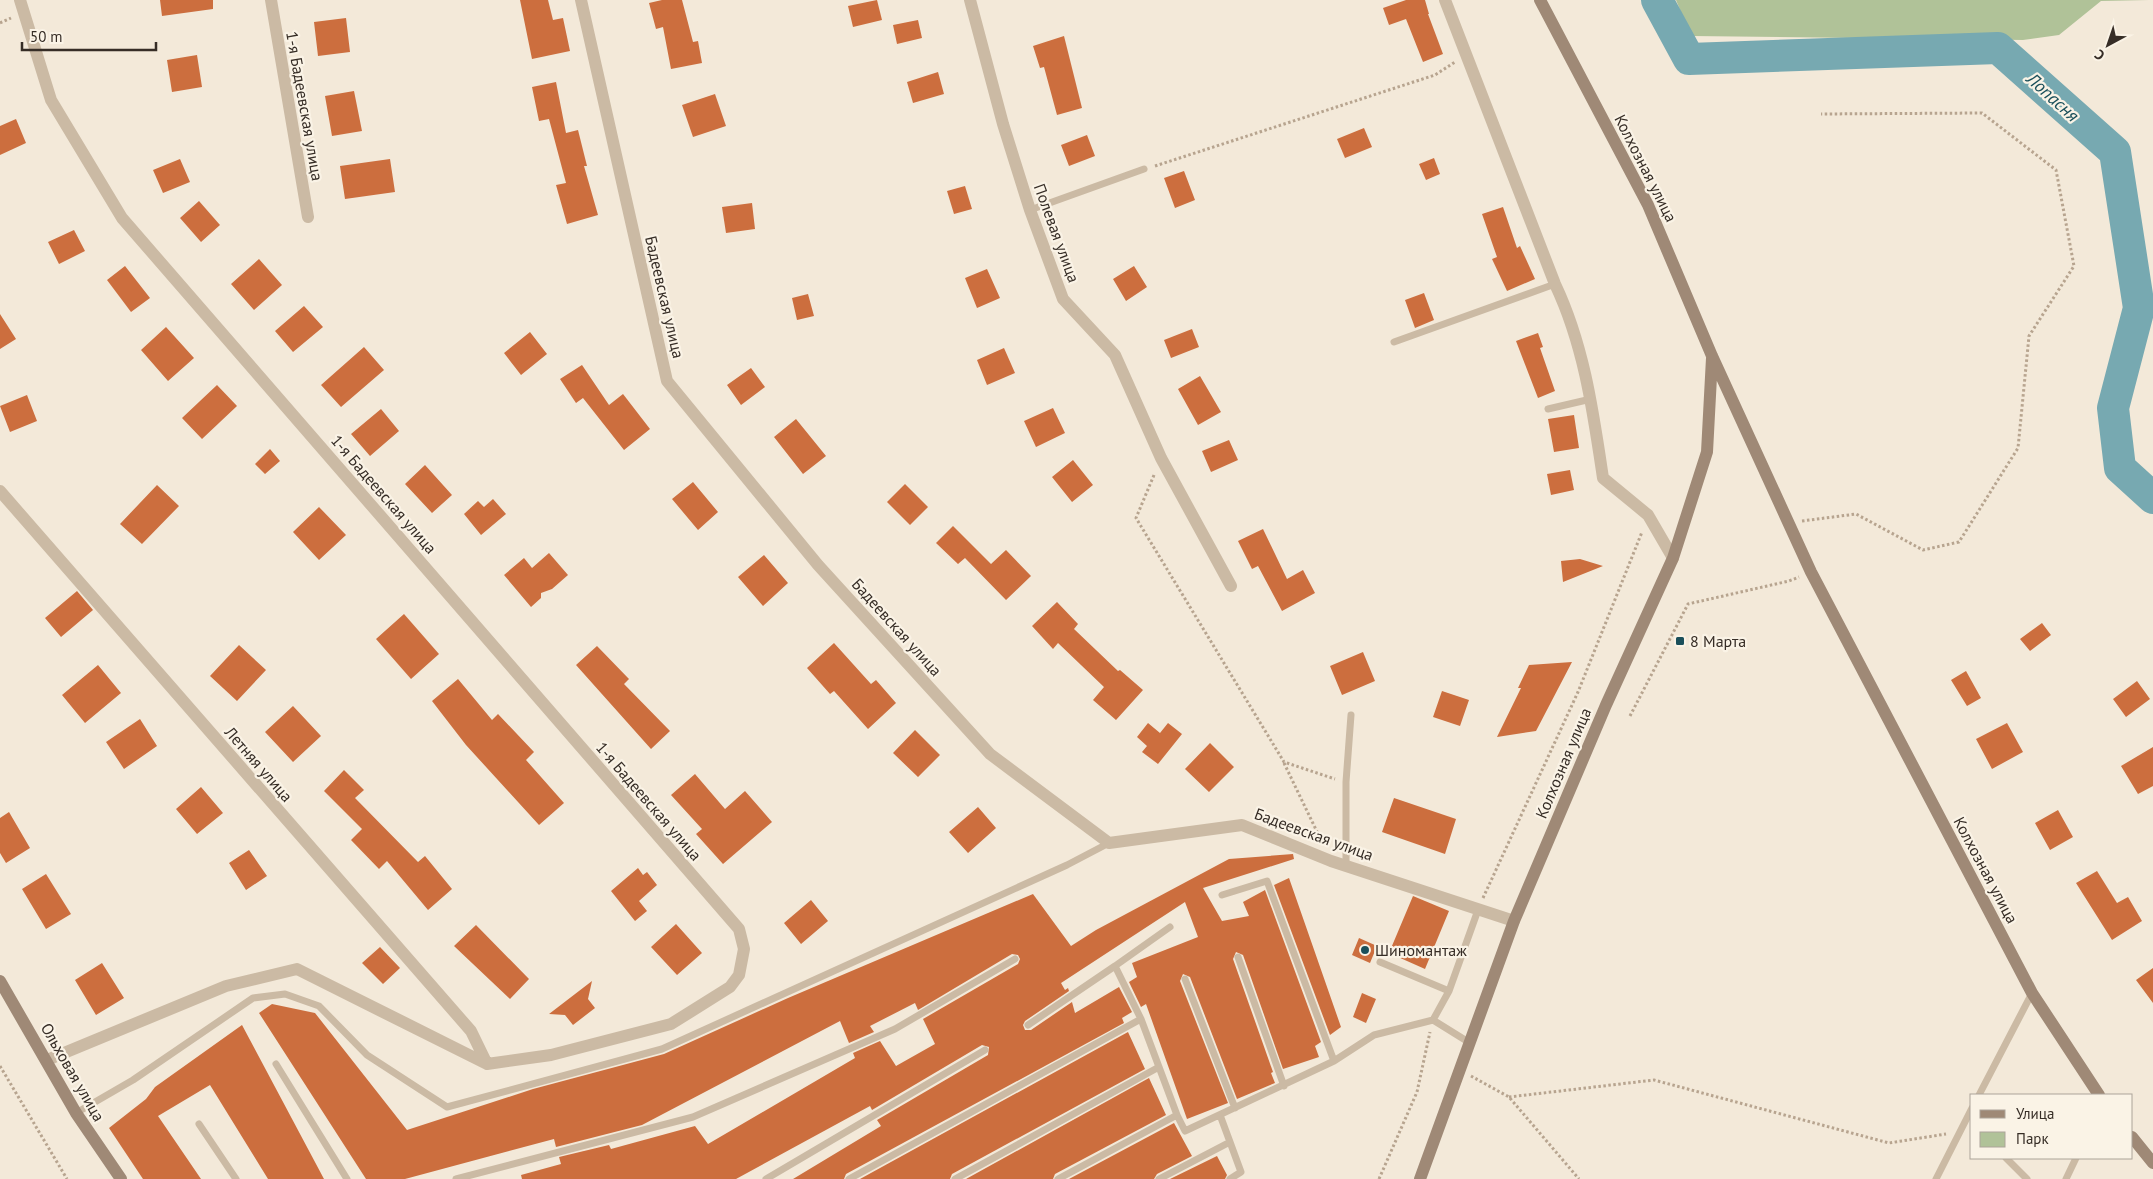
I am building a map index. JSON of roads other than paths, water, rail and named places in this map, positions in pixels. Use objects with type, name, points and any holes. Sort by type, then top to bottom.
[{"type":"main road","name":"Колхозная улица","points":[[1540,0],[1648,205],[1712,356],[1811,572],[2032,993],[2098,1094]]},
{"type":"main road","name":"Колхозная улица","points":[[1420,1179],[1514,922],[1606,705],[1673,558],[1707,452],[1712,356]]},
{"type":"main road","name":"Ольховая улица","points":[[0,981],[76,1113],[120,1179]]},
{"type":"main road","points":[[2133,1138],[2153,1163]]},
{"type":"street","name":"1-я Бадеевская улица","points":[[20,0],[51,100],[122,218],[738,929],[744,949],[739,975],[730,988],[671,1024],[551,1055],[487,1064]]},
{"type":"street","name":"1-я Бадеевская улица","points":[[271,0],[308,217]]},
{"type":"street","name":"Бадеевская улица","points":[[581,0],[667,381],[818,565],[990,754],[1109,843],[1242,825],[1331,861],[1346,864],[1514,922]]},
{"type":"street","name":"Полевая улица","points":[[970,0],[1003,124],[1030,210],[1063,299],[1116,355],[1161,458],[1231,586]]},
{"type":"street","points":[[1446,0],[1555,284],[1570,315],[1592,399],[1603,478],[1648,515],[1673,558]]},
{"type":"street","name":"Летняя улица","points":[[0,491],[471,1031],[487,1064]]},
{"type":"street","points":[[47,1060],[226,986],[297,969],[487,1064]]},
{"type":"lane","points":[[1030,210],[1144,170]]},
{"type":"lane","points":[[1394,342],[1555,284]]},
{"type":"lane","points":[[1548,410],[1592,399]]},
{"type":"lane","points":[[1346,864],[1346,782],[1351,715]]},
{"type":"lane","points":[[76,1113],[133,1080],[253,998],[285,994],[319,1006],[367,1055],[447,1107],[662,1049],[1067,865],[1109,843]]},
{"type":"lane","points":[[1222,895],[1266,881],[1334,1061]]},
{"type":"lane","points":[[1433,1020],[1449,991],[1478,910]]},
{"type":"lane","points":[[1028,1025],[1170,927]]},
{"type":"lane","points":[[1238,957],[1284,1086]]},
{"type":"lane","points":[[456,1179],[693,1117],[895,1029],[1015,958]]},
{"type":"lane","points":[[1380,962],[1449,991]]},
{"type":"lane","points":[[1115,966],[1141,1019],[1177,1116],[1185,1131],[1334,1061],[1374,1035],[1433,1020],[1470,1043]]},
{"type":"lane","points":[[1185,980],[1236,1108]]},
{"type":"lane","points":[[1980,1094],[2032,993]]},
{"type":"lane","points":[[848,1179],[1141,1019]]},
{"type":"lane","points":[[766,1179],[985,1050]]},
{"type":"lane","points":[[276,1064],[347,1179]]},
{"type":"lane","points":[[955,1179],[1159,1067]]},
{"type":"lane","points":[[1220,1115],[1241,1172],[1230,1179]]},
{"type":"lane","points":[[1058,1179],[1177,1116]]},
{"type":"lane","points":[[1936,1179],[1960,1131],[1969,1122]]},
{"type":"lane","points":[[199,1124],[236,1179]]},
{"type":"lane","points":[[1159,1179],[1230,1142]]},
{"type":"lane","points":[[2007,1159],[2027,1179]]},
{"type":"lane","points":[[2066,1179],[2076,1159]]},
{"type":"waterway","name":"Лопасня","points":[[1657,0],[1689,59],[1998,48],[2115,152],[2139,308],[2113,408],[2120,468],[2153,498]]},
{"type":"place","name":"8 Марта","points":[[1680,641]]},
{"type":"place","name":"Шиномантаж","points":[[1365,950]]}]
